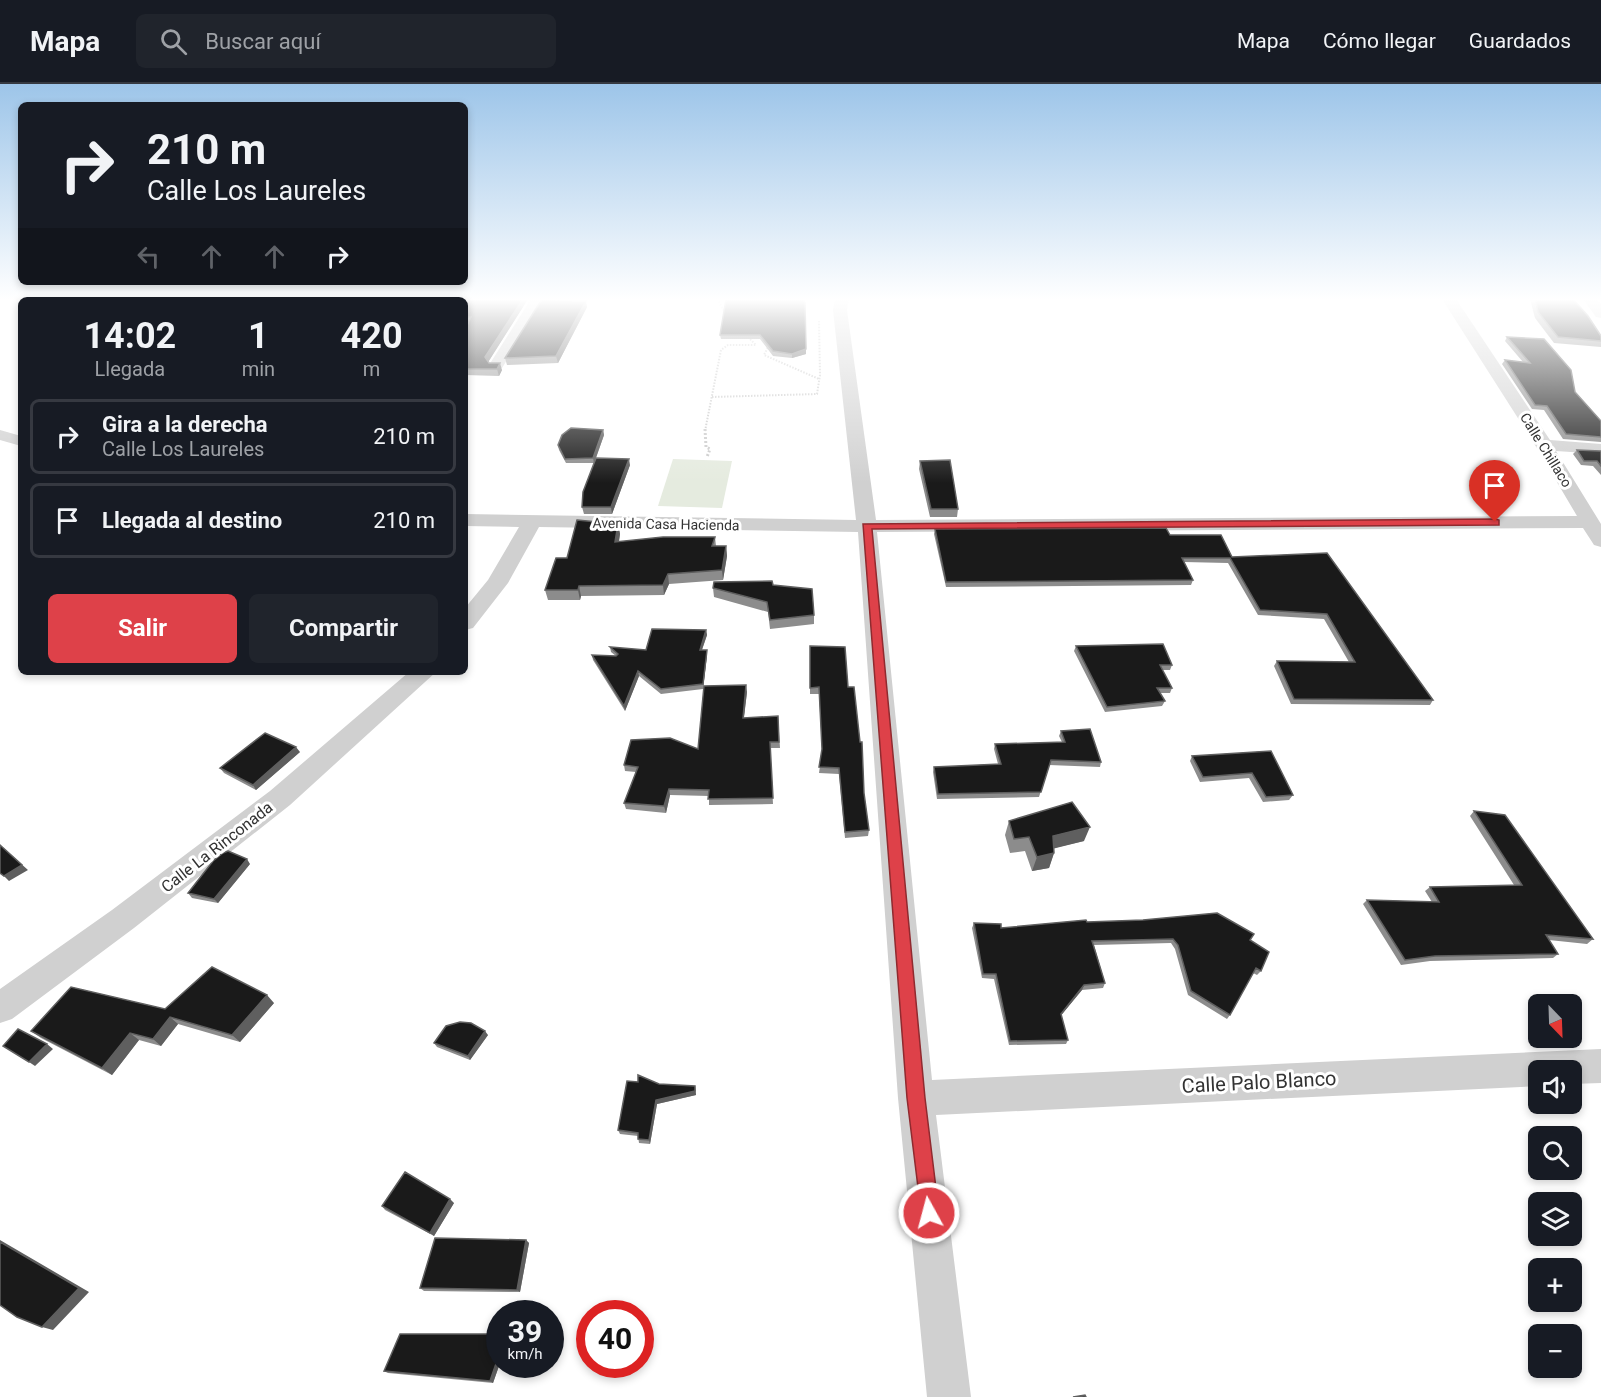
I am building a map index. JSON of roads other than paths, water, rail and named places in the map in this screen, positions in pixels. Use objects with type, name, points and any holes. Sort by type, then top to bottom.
[{"type":"street","points":[[497,365],[500,360]]},
{"type":"street","points":[[846,360],[867,526],[916,1098],[949,1397]]},
{"type":"street","name":"Calle Chillaco","points":[[1489,360],[1544,445],[1601,541]]},
{"type":"street","points":[[0,435],[18,440]]},
{"type":"street","points":[[1544,445],[1601,449]]},
{"type":"street","name":"Avenida Casa Hacienda","points":[[468,520],[531,523],[867,526],[1589,522]]},
{"type":"street","points":[[468,619],[497,583],[531,523]]},
{"type":"street","name":"Calle La Rinconada","points":[[0,1008],[123,919],[280,798],[421,675]]},
{"type":"street","name":"Calle Palo Blanco","points":[[916,1098],[1601,1066]]}]
